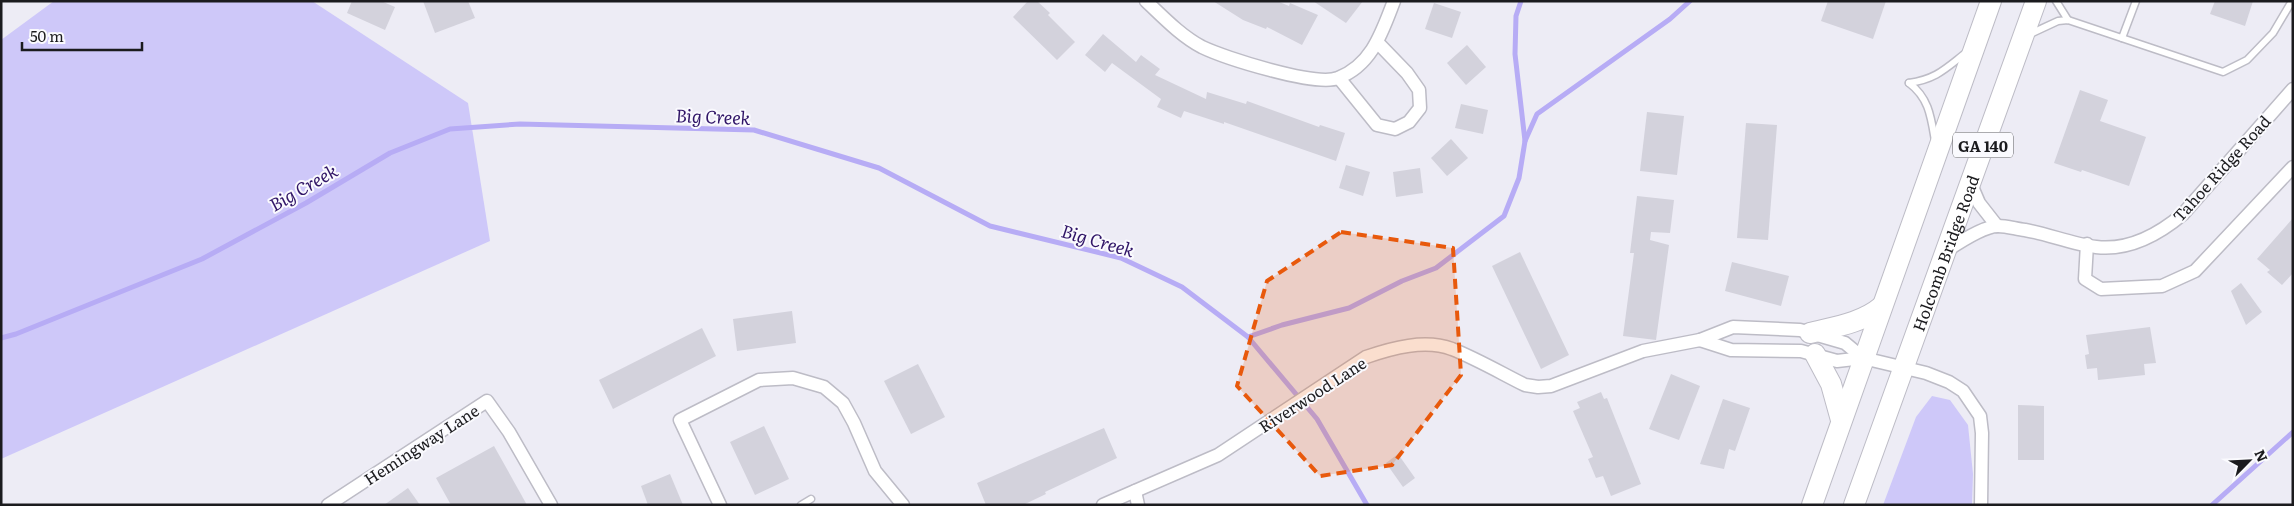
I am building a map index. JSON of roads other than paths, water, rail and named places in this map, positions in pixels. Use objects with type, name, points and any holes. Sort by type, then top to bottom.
[{"type":"main road","name":"GA 140","points":[[1812,505],[1881,307],[1992,1]]},
{"type":"main road","name":"Holcomb Bridge Road","points":[[1854,505],[2036,1]]},
{"type":"main road","points":[[1810,333],[1855,321],[1870,315],[1881,307]]},
{"type":"main road","points":[[1815,354],[1831,384],[1841,420]]},
{"type":"street","points":[[1146,1],[1179,31],[1202,46],[1300,78],[1327,81],[1339,78],[1363,62],[1378,42],[1394,1]]},
{"type":"street","points":[[1339,78],[1377,125],[1394,129],[1409,122],[1420,108],[1419,90],[1407,73],[1378,42]]},
{"type":"street","name":"Tahoe Ridge Road","points":[[1997,226],[2042,233],[2096,247],[2119,246],[2146,239],[2165,229],[2183,214],[2293,89]]},
{"type":"street","points":[[2087,244],[2085,279],[2101,289],[2162,286],[2195,272],[2293,167]]},
{"type":"street","points":[[1946,252],[1959,242],[1997,226],[1979,203],[1970,182]]},
{"type":"street","name":"Riverwood Lane","points":[[1103,505],[1218,455],[1366,357],[1393,347],[1431,346],[1451,349],[1525,385],[1538,387],[1551,386],[1643,351],[1700,340],[1733,327],[1776,327],[1810,333],[1846,343],[1863,358]]},
{"type":"street","name":"Riverwood Lane","points":[[1700,340],[1731,350],[1787,350],[1815,354],[1837,361],[1863,358]]},
{"type":"street","points":[[1863,358],[1949,382],[1963,391],[1973,403],[1980,416],[1982,432],[1981,505]]},
{"type":"street","points":[[720,505],[680,420],[759,380],[793,378],[824,387],[842,403],[854,423],[875,471],[903,505]]},
{"type":"street","name":"Hemingway Lane","points":[[328,505],[487,401],[510,432],[551,505]]},
{"type":"street","points":[[1135,491],[1138,505]]},
{"type":"lane","points":[[2056,1],[2068,20]]},
{"type":"lane","points":[[2122,38],[2136,1]]},
{"type":"lane","points":[[2022,38],[2049,25],[2068,20],[2223,72],[2247,60],[2273,33],[2292,1]]},
{"type":"lane","points":[[1937,151],[1927,102],[1917,88],[1909,83],[1940,74],[1976,45]]},
{"type":"lane","points":[[801,505],[811,499]]},
{"type":"waterway","points":[[1248,337],[1282,325],[1349,308],[1402,281],[1436,268],[1504,216],[1519,178],[1525,141],[1515,54],[1516,16],[1521,1]]},
{"type":"waterway","points":[[1525,141],[1537,114],[1670,19],[1690,1]]},
{"type":"waterway","name":"Big Creek","points":[[1,338],[16,334],[202,259],[306,203],[390,153],[450,129],[520,124],[754,130],[879,168],[990,226],[1121,258],[1182,287],[1248,337],[1317,419],[1367,505]]},
{"type":"waterway","name":"Big Creek","points":[[2212,505],[2293,432]]}]
